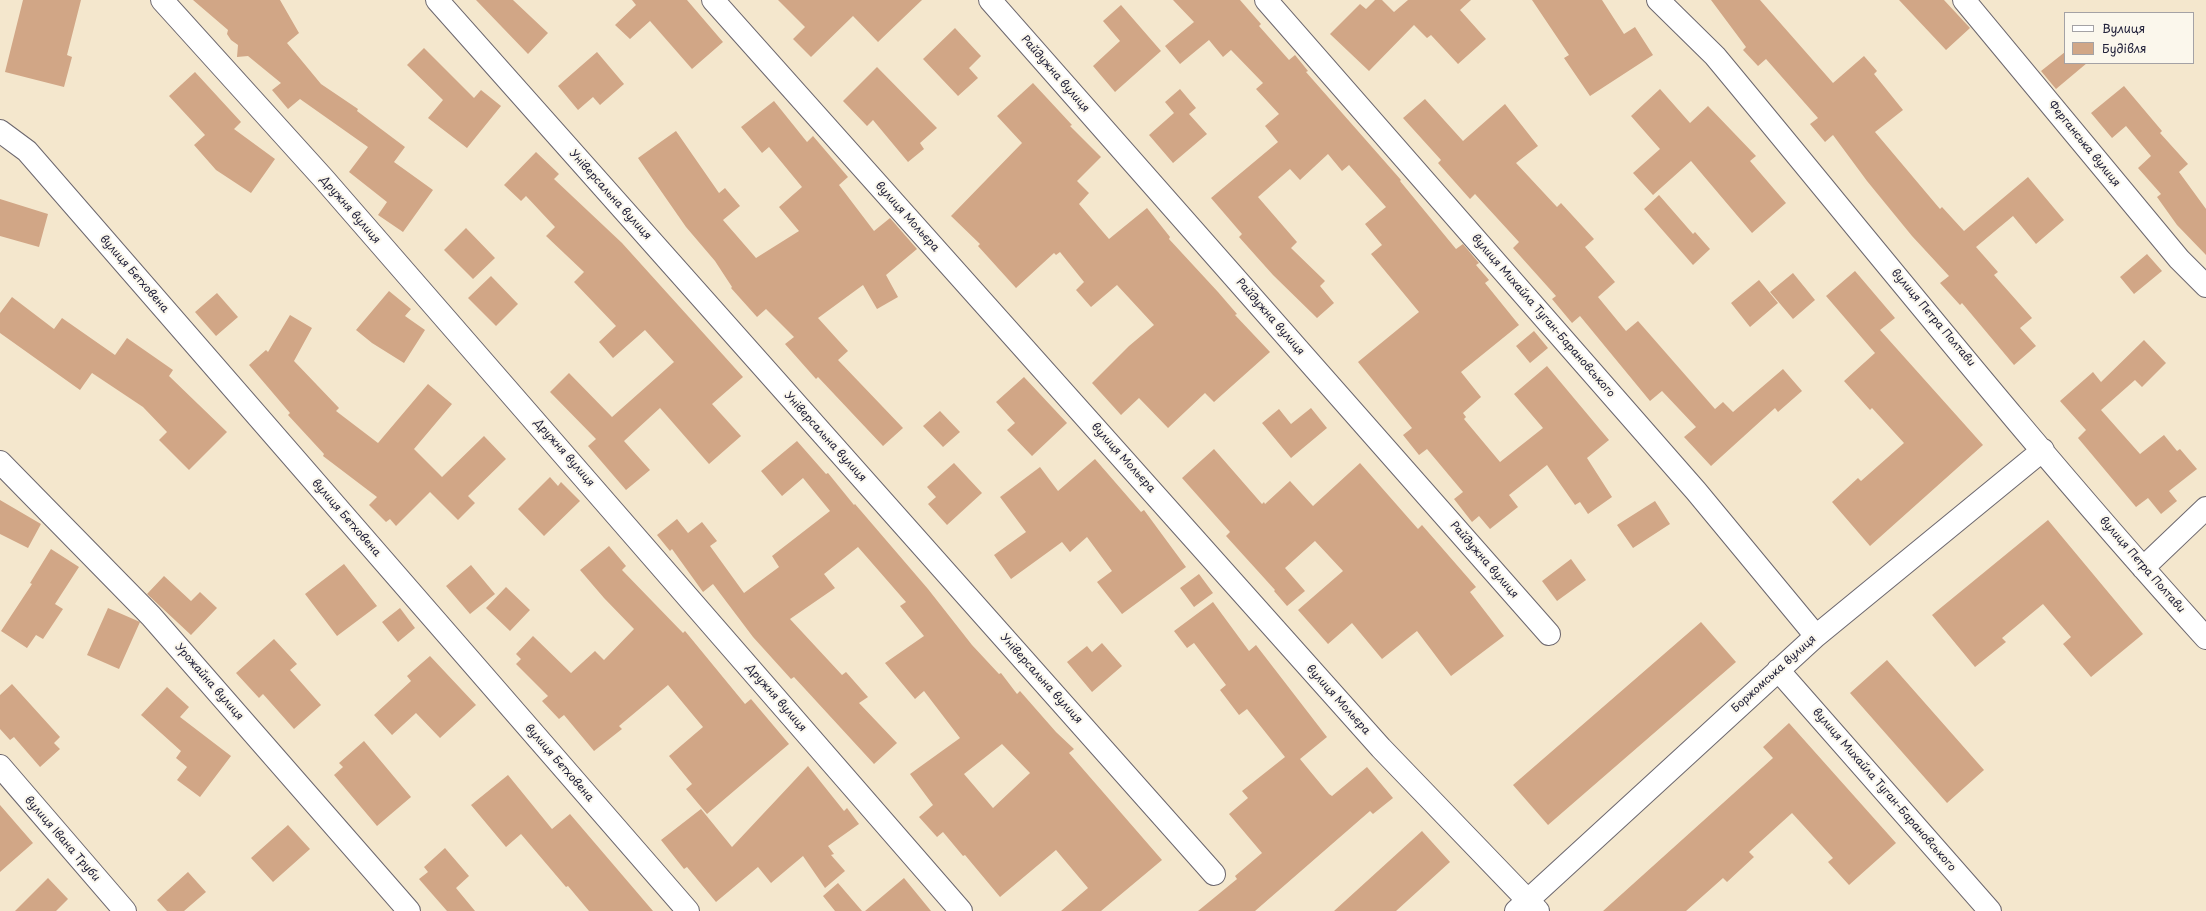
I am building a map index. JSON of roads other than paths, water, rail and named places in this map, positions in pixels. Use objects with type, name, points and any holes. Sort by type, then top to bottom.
[{"type":"street","name":"Дружня вулиця","points":[[162,0],[338,196],[961,911]]},
{"type":"street","name":"Універсальна вулиця","points":[[437,0],[1214,874]]},
{"type":"street","name":"вулиця Мольєра","points":[[713,0],[1381,748],[1528,908]]},
{"type":"street","name":"Райдужна вулиця","points":[[990,0],[1549,634]]},
{"type":"street","name":"вулиця Михайла Туган-Барановського","points":[[1266,0],[1696,490],[1816,636]]},
{"type":"street","name":"вулиця Петра Полтави","points":[[1658,0],[1715,56],[2043,450],[2143,568],[2206,638]]},
{"type":"street","name":"Ферганська вулиця","points":[[1964,0],[2179,259],[2206,286]]},
{"type":"street","name":"вулиця Бетховена","points":[[0,131],[33,158],[688,911]]},
{"type":"street","name":"Боржомська вулиця","points":[[1528,908],[1778,670],[1816,636],[2043,450]]},
{"type":"street","name":"Урожайна вулиця","points":[[0,462],[151,616],[409,911]]},
{"type":"street","points":[[2143,568],[2206,508]]},
{"type":"street","name":"вулиця Михайла Туган-Барановського","points":[[1778,670],[1990,911]]},
{"type":"street","name":"вулиця Івана Труби","points":[[0,766],[125,911]]}]
